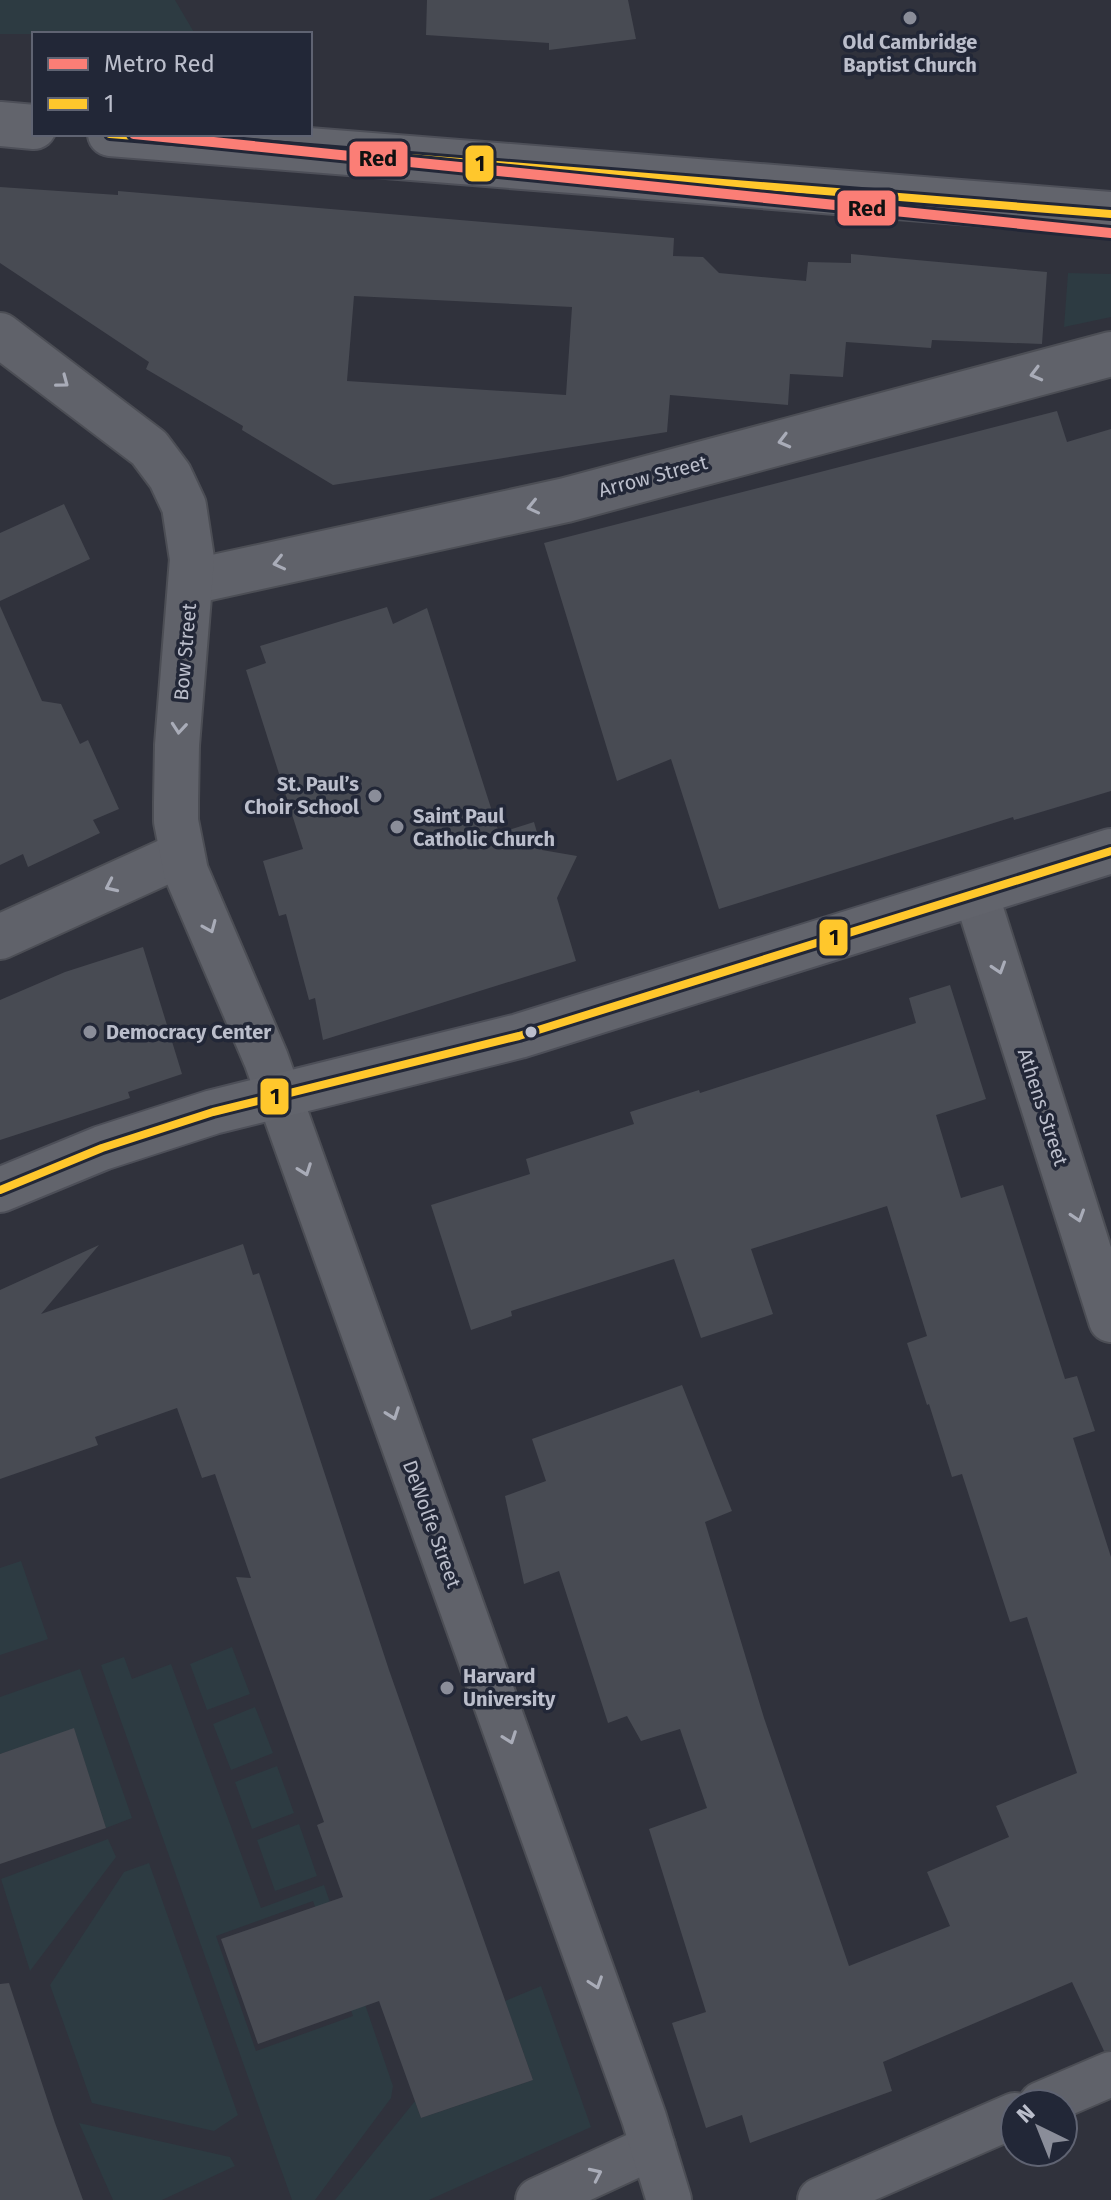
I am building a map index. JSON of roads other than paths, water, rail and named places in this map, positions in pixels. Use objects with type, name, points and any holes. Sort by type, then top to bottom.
[{"type":"main road","points":[[0,124],[32,127]]},
{"type":"main road","points":[[135,136],[1111,214]]},
{"type":"main road","points":[[0,1190],[117,1143],[213,1112],[519,1036],[1111,851]]},
{"type":"street","name":"Bow Street","points":[[0,335],[137,437],[161,461],[178,491],[191,542],[191,582],[177,745],[176,821],[182,854]]},
{"type":"street","name":"Arrow Street","points":[[191,582],[566,500],[1111,354]]},
{"type":"street","points":[[0,937],[182,854]]},
{"type":"street","name":"DeWolfe Street","points":[[182,854],[186,872],[266,1059],[522,1772],[669,2200]]},
{"type":"street","name":"Athens Street","points":[[976,894],[1111,1320]]},
{"type":"street","points":[[1078,2088],[1111,2074]]},
{"type":"street","points":[[820,2200],[999,2122]]},
{"type":"street","points":[[538,2200],[653,2147]]},
{"type":"metro line","name":"Red","points":[[154,136],[1111,233]]},
{"type":"place","name":"Old Cambridge Baptist Church","points":[[910,18]]},
{"type":"place","name":"St. Paul’s Choir School","points":[[375,796]]},
{"type":"place","name":"Saint Paul Catholic Church","points":[[397,827]]},
{"type":"place","name":"Democracy Center","points":[[90,1032]]},
{"type":"place","name":"Harvard University","points":[[447,1688]]}]
